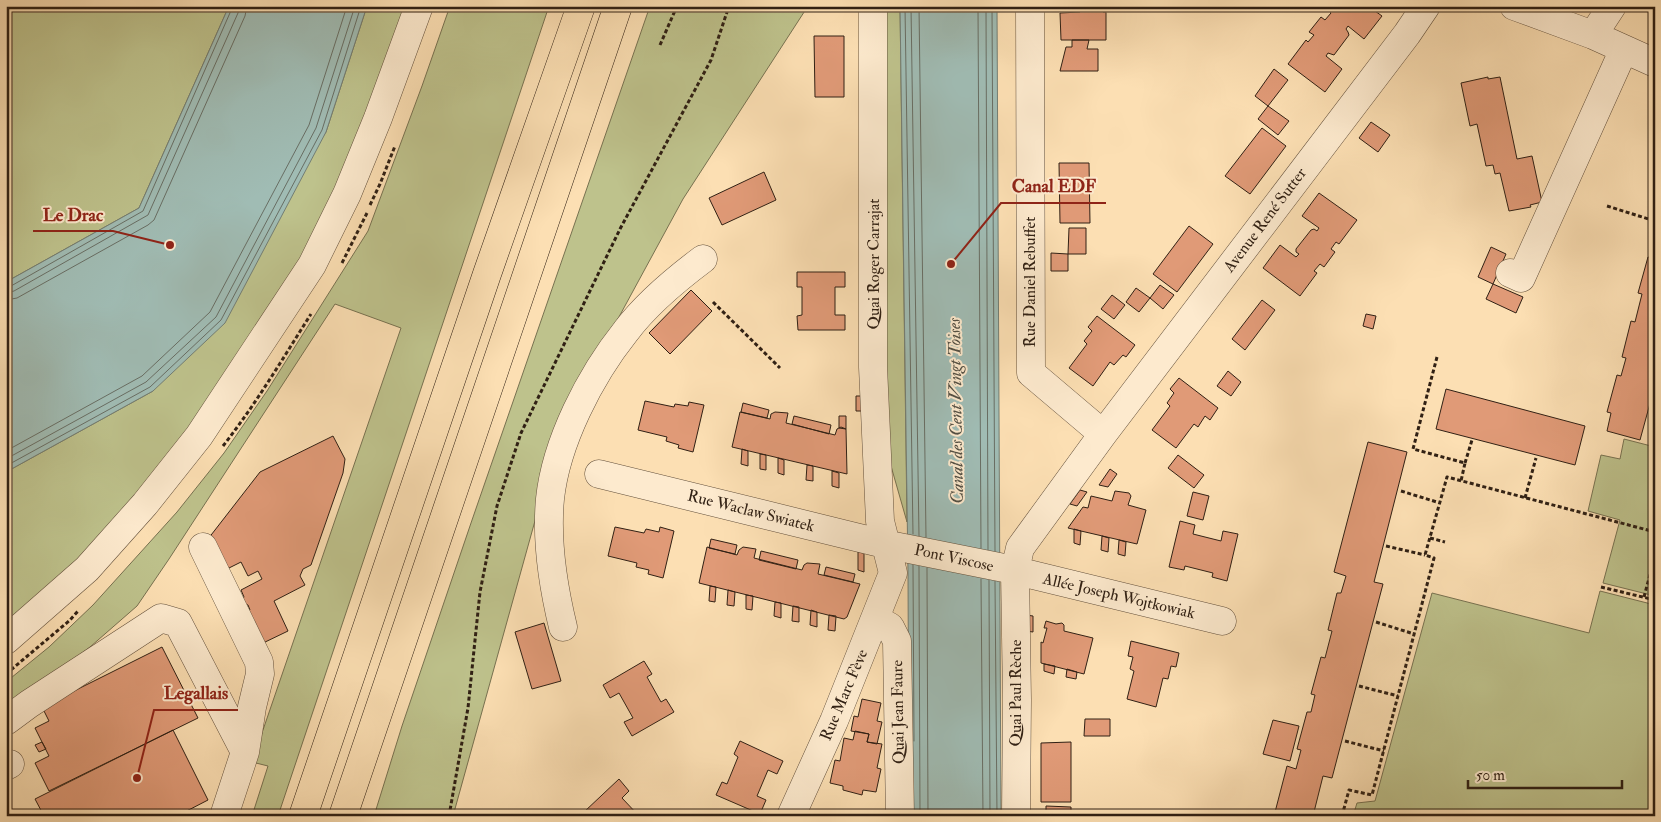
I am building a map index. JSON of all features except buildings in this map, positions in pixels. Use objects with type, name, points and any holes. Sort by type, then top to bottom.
[{"type":"highway","points":[[487,274],[486,234],[564,6]]},
{"type":"highway","points":[[303,816],[487,274],[582,6]]},
{"type":"highway","points":[[343,816],[618,6]]},
{"type":"street","points":[[6,640],[87,569],[145,504],[199,436],[307,273],[347,194],[420,6]]},
{"type":"street","name":"Quai Roger Carrajat","points":[[873,6],[873,367],[893,573]]},
{"type":"street","name":"Rue Daniel Rebuffet","points":[[1030,6],[1031,373],[1103,434]]},
{"type":"street","name":"Avenue René Sutter","points":[[1009,570],[1020,548],[1103,434],[1407,34],[1426,6]]},
{"type":"street","points":[[1514,6],[1594,35],[1655,63]]},
{"type":"street","points":[[1594,35],[1612,6]]},
{"type":"street","points":[[1510,273],[1521,278],[1624,49]]},
{"type":"street","points":[[563,627],[555,592],[550,550],[549,515],[556,463],[570,426],[598,372],[626,331],[655,299],[703,259]]},
{"type":"street","name":"Rue Waclaw Swiatek","points":[[599,474],[889,538]]},
{"type":"street","name":"Pont Viscose","points":[[889,538],[1009,570]]},
{"type":"street","points":[[203,547],[259,662],[260,674],[244,752],[224,816]]},
{"type":"street","name":"Allée Joseph Wojtkowiak","points":[[1009,570],[1222,621]]},
{"type":"street","name":"Quai Paul Rèche","points":[[1009,570],[1017,700],[1016,816]]},
{"type":"street","name":"Rue Marc Fève","points":[[791,816],[834,721],[893,573]]},
{"type":"street","points":[[6,721],[160,618],[178,623],[244,752]]},
{"type":"street","name":"Quai Jean Faure","points":[[876,619],[890,627],[898,640],[900,816]]},
{"type":"path","points":[[660,45],[677,6]]},
{"type":"path","points":[[1649,6],[1655,11]]},
{"type":"path","points":[[1607,206],[1655,221]]},
{"type":"path","points":[[712,302],[780,368]]},
{"type":"path","points":[[1437,357],[1413,449],[1465,463]]},
{"type":"path","points":[[1461,481],[1472,440]]},
{"type":"path","points":[[1525,498],[1536,458]]},
{"type":"path","points":[[1426,555],[1447,477],[1655,532]]},
{"type":"path","points":[[1400,491],[1440,503]]},
{"type":"path","points":[[1430,538],[1445,542]]},
{"type":"path","points":[[1342,816],[1349,790],[1372,795],[1434,558],[1386,546]]},
{"type":"path","points":[[1644,597],[1655,556]]},
{"type":"path","points":[[1601,587],[1655,600]]},
{"type":"path","points":[[1376,622],[1414,634]]},
{"type":"path","points":[[1359,686],[1398,696]]},
{"type":"path","points":[[1345,741],[1384,751]]},
{"type":"green space","points":[[6,6],[229,6],[139,208],[6,282]]},
{"type":"green space","points":[[367,6],[411,6],[318,237],[257,332],[149,485],[43,595],[6,627],[6,472],[153,391],[326,132]]},
{"type":"green space","points":[[450,6],[549,6],[278,816],[252,816],[268,766],[252,762],[401,328],[335,304],[137,606],[90,647],[6,710],[6,682],[49,647],[93,605],[177,512],[224,453],[267,391],[368,231]]},
{"type":"green space","points":[[650,6],[808,6],[683,199],[607,339],[538,510],[453,816],[374,816],[402,726],[471,523]]},
{"type":"green space","points":[[874,6],[900,6],[907,522],[887,452]]},
{"type":"green space","points":[[1624,439],[1655,447],[1655,596],[1603,583],[1620,520],[1588,511],[1601,455],[1620,459]]},
{"type":"green space","points":[[1600,591],[1655,605],[1655,816],[1353,816],[1357,803],[1375,801],[1432,593],[1589,633]]},
{"type":"water","points":[[229,6],[367,6],[326,132],[225,323],[153,391],[6,472],[6,282],[139,208]]},
{"type":"water","name":"Canal des Cent Vingt Toises","points":[[900,6],[997,6],[1001,816],[909,816],[908,573]]},
{"type":"place","name":"Le Drac","points":[[170,245]]},
{"type":"place","name":"Canal EDF","points":[[951,264]]},
{"type":"place","name":"Legallais","points":[[137,778]]}]
